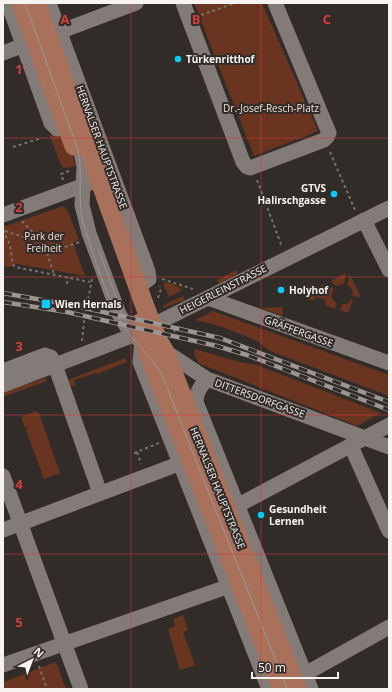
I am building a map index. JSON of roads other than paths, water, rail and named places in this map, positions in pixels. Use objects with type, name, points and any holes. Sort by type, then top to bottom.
[{"type":"main road","name":"HERNALSER HAUPTSTRASSE","points":[[21,3],[41,39],[86,178],[138,287],[194,459],[225,512],[242,581],[295,686]]},
{"type":"main road","name":"HERNALSER HAUPTSTRASSE","points":[[36,3],[41,39],[66,127],[153,336]]},
{"type":"street","name":"HERNALSER HAUPTSTRASSE","points":[[8,3],[41,39],[148,272],[149,279],[138,287]]},
{"type":"street","points":[[28,3],[41,39]]},
{"type":"street","name":"HERNALSER HAUPTSTRASSE","points":[[41,39],[49,3]]},
{"type":"street","points":[[3,53],[136,3]]},
{"type":"street","points":[[183,3],[243,162],[250,168],[324,140],[327,138],[329,133],[275,3]]},
{"type":"street","name":"HERNALSER HAUPTSTRASSE","points":[[86,178],[84,212],[97,271],[119,314],[153,336]]},
{"type":"street","points":[[10,213],[86,178]]},
{"type":"street","name":"HEIGERLEINSTRASSE","points":[[3,385],[85,354],[153,336],[208,298],[389,208]]},
{"type":"street","points":[[364,220],[389,270]]},
{"type":"street","name":"GRÄFFERGASSE","points":[[208,298],[389,364]]},
{"type":"street","name":"DITTERSDORFGASSE","points":[[153,336],[207,379],[389,446]]},
{"type":"street","points":[[3,371],[45,355],[51,357],[100,493]]},
{"type":"street","name":"HERNALSER HAUPTSTRASSE","points":[[207,379],[200,387],[196,396],[196,402],[225,512],[295,686]]},
{"type":"street","points":[[225,512],[389,425]]},
{"type":"street","points":[[351,446],[389,531]]},
{"type":"street","name":"HERNALSER HAUPTSTRASSE","points":[[194,459],[242,581],[269,689]]},
{"type":"street","points":[[3,530],[194,459]]},
{"type":"street","points":[[3,476],[81,689]]},
{"type":"street","points":[[3,665],[242,581]]},
{"type":"street","points":[[295,686],[389,627]]},
{"type":"tram line","points":[[25,3],[78,150],[81,214],[106,290],[124,327],[158,368],[162,375],[287,689]]},
{"type":"tram line","points":[[98,248],[122,313]]},
{"type":"railway","points":[[3,293],[76,306],[220,338],[389,402]]},
{"type":"railway","points":[[3,302],[67,312],[217,346],[247,355],[389,410]]},
{"type":"place","name":"Türkenritthof","points":[[178,59]]},
{"type":"place","name":"GTVS Halirschgasse","points":[[334,194]]},
{"type":"place","name":"Holyhof","points":[[281,290]]},
{"type":"place","name":"Wien Hernals","points":[[46,304]]},
{"type":"place","name":"Gesundheit Lernen","points":[[261,515]]},
{"type":"park label","name":"Dr.-Josef-Resch-Platz","points":[[271,108]]},
{"type":"park label","name":"Park der Freiheit","points":[[44,242]]}]
